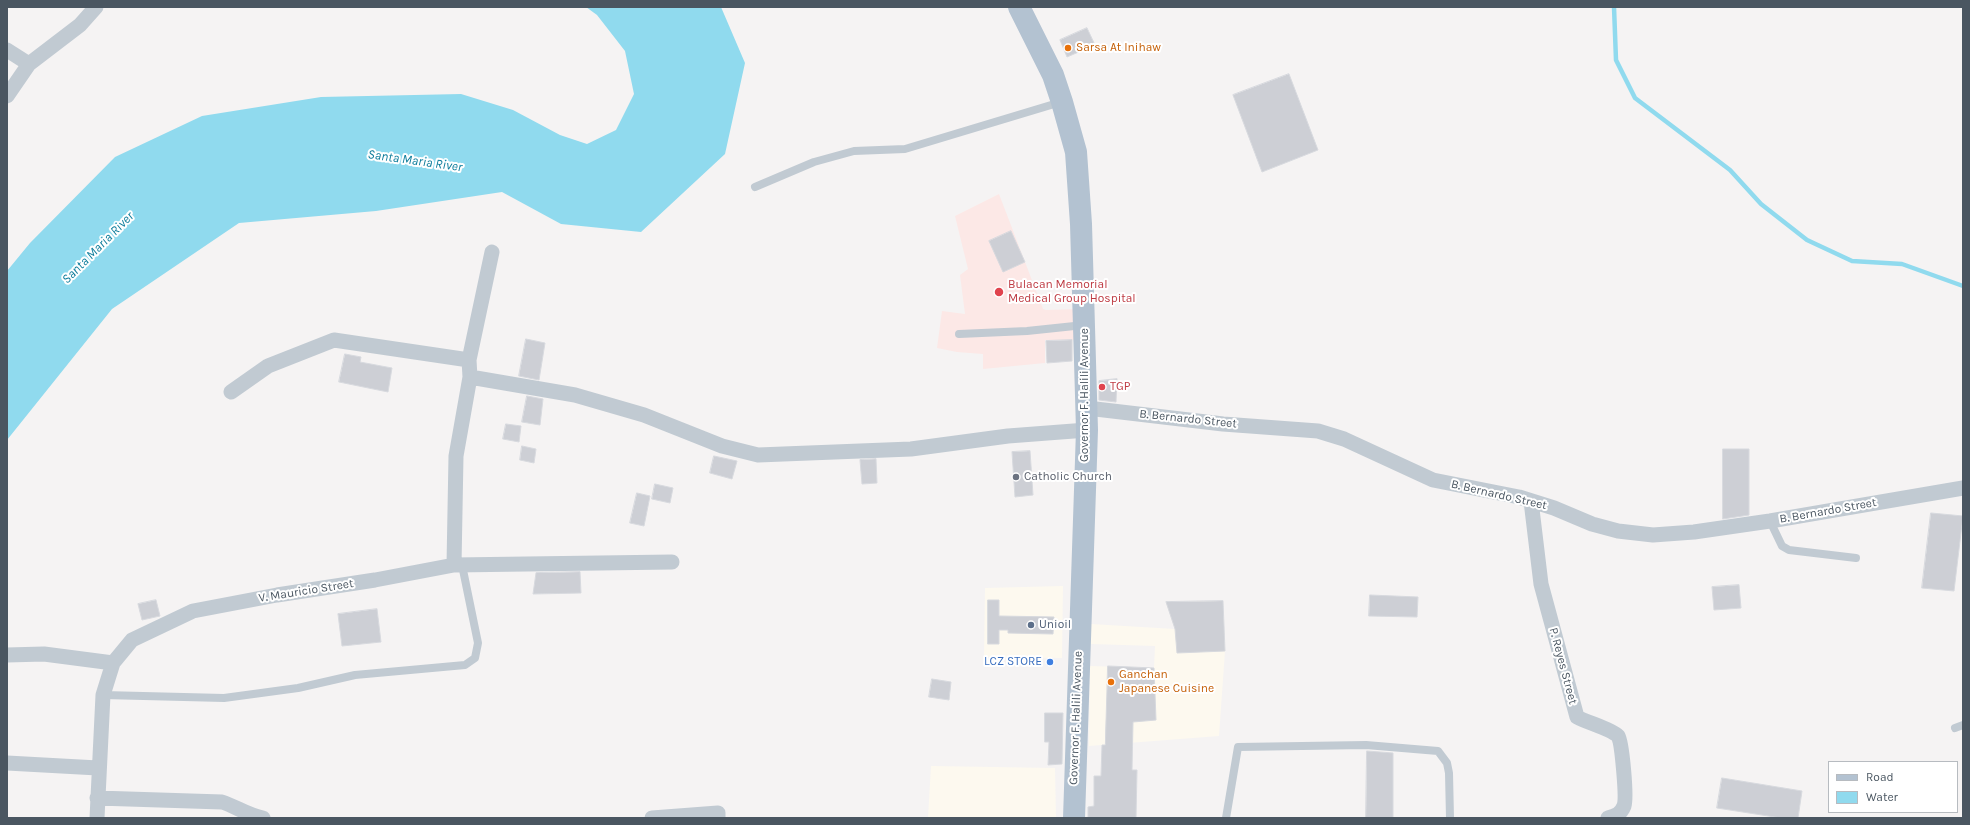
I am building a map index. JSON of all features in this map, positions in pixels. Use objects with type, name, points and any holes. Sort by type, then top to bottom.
[{"type":"main road","name":"Governor F. Halili Avenue","points":[[1018,7],[1053,75],[1062,102],[1076,152],[1081,224],[1087,430],[1074,818]]},
{"type":"street","points":[[7,96],[28,64],[80,26],[96,7]]},
{"type":"street","points":[[7,50],[28,64]]},
{"type":"street","points":[[458,565],[456,456],[470,378],[469,360],[492,252]]},
{"type":"street","points":[[231,392],[268,366],[334,340],[469,360]]},
{"type":"street","points":[[470,378],[575,395],[644,415],[722,446],[758,455],[911,449],[1008,436],[1087,430]]},
{"type":"street","name":"B. Bernardo Street","points":[[1087,408],[1223,424],[1318,431],[1344,439],[1433,480],[1531,501],[1554,508],[1592,524],[1618,531],[1653,535],[1694,532],[1770,521],[1963,488]]},
{"type":"street","name":"P. Reyes Street","points":[[1531,501],[1542,584],[1577,717],[1589,724],[1613,731],[1620,738],[1626,793],[1624,806],[1619,814],[1608,818]]},
{"type":"street","name":"V. Mauricio Street","points":[[97,818],[98,768],[103,695],[113,663],[132,640],[193,611],[277,595],[375,580],[458,565],[672,562]]},
{"type":"street","points":[[7,655],[44,654],[113,663]]},
{"type":"street","points":[[7,763],[98,768]]},
{"type":"street","points":[[97,798],[222,802],[233,806],[250,816],[263,818]]},
{"type":"street","points":[[652,818],[718,813],[718,818]]},
{"type":"lane","points":[[755,187],[814,162],[854,151],[905,149],[1062,102]]},
{"type":"lane","points":[[960,334],[1027,331],[1085,324]]},
{"type":"lane","points":[[1770,521],[1782,546],[1789,550],[1856,558]]},
{"type":"lane","points":[[103,695],[224,698],[298,688],[355,675],[465,665],[475,658],[478,644],[458,565]]},
{"type":"lane","points":[[1226,818],[1238,747],[1366,745],[1438,751],[1447,763],[1449,773],[1450,818]]},
{"type":"shaded area","name":"Bulacan Memorial Medical Group Hospital","points":[[999,194],[1043,309],[1077,309],[1077,340],[1045,340],[1045,363],[983,369],[983,354],[957,352],[937,348],[942,311],[965,314],[960,275],[968,269],[955,216]]},
{"type":"shaded area","points":[[1063,586],[1062,658],[984,657],[985,588]]},
{"type":"shaded area","points":[[1223,601],[1225,651],[1219,736],[1089,746],[1090,666],[1154,668],[1155,646],[1091,644],[1091,624],[1175,629],[1166,602]]},
{"type":"shaded area","points":[[931,766],[1055,768],[1056,818],[928,818]]},
{"type":"water","name":"Santa Maria River","points":[[586,7],[721,7],[745,63],[725,154],[641,232],[561,224],[502,192],[376,211],[239,223],[112,309],[7,440],[7,271],[30,243],[115,157],[202,116],[321,97],[461,94],[513,110],[560,135],[587,144],[616,130],[634,94],[625,51],[597,15]]},
{"type":"building","points":[[1087,28],[1095,45],[1067,57],[1060,40]]},
{"type":"building","points":[[1289,74],[1318,150],[1262,172],[1233,95]]},
{"type":"building","name":"Bulacan Memorial Medical Group Hospital","points":[[1011,231],[1025,262],[1003,272],[989,241]]},
{"type":"building","points":[[526,339],[545,343],[539,380],[519,376]]},
{"type":"building","points":[[1072,340],[1072,361],[1047,363],[1046,341]]},
{"type":"building","points":[[345,354],[361,357],[360,362],[392,368],[388,392],[339,382]]},
{"type":"building","points":[[1117,379],[1116,402],[1099,400],[1099,381]]},
{"type":"building","points":[[527,396],[543,399],[540,425],[522,422]]},
{"type":"building","points":[[506,424],[521,426],[519,442],[503,439]]},
{"type":"building","points":[[522,446],[536,449],[534,463],[520,460]]},
{"type":"building","points":[[1723,449],[1749,449],[1749,515],[1723,519]]},
{"type":"building","points":[[1030,451],[1033,495],[1015,497],[1012,452]]},
{"type":"building","points":[[714,456],[737,461],[732,479],[710,473]]},
{"type":"building","points":[[876,459],[877,483],[862,484],[860,460]]},
{"type":"building","points":[[655,484],[673,488],[670,503],[652,499]]},
{"type":"building","points":[[637,493],[650,496],[644,526],[630,523]]},
{"type":"building","points":[[1931,513],[1963,516],[1954,591],[1922,588]]},
{"type":"building","points":[[580,572],[581,593],[533,594],[536,573]]},
{"type":"building","points":[[1739,585],[1741,608],[1714,610],[1712,587]]},
{"type":"building","points":[[1370,595],[1418,597],[1417,617],[1369,616]]},
{"type":"building","points":[[156,600],[160,616],[142,620],[138,604]]},
{"type":"building","points":[[988,600],[999,600],[999,616],[1054,617],[1053,634],[1008,633],[1008,630],[999,630],[999,644],[988,644]]},
{"type":"building","points":[[1223,601],[1225,651],[1177,653],[1175,629],[1166,602]]},
{"type":"building","points":[[377,609],[381,642],[342,646],[338,614]]},
{"type":"building","points":[[1108,666],[1154,668],[1156,720],[1133,722],[1132,770],[1137,770],[1136,818],[1088,818],[1088,807],[1094,806],[1094,776],[1101,776],[1102,745],[1105,745]]},
{"type":"building","points":[[932,679],[951,682],[949,700],[929,697]]},
{"type":"building","points":[[1045,713],[1063,713],[1062,764],[1048,765],[1049,742],[1045,742]]},
{"type":"building","points":[[1367,751],[1393,753],[1393,818],[1366,818]]},
{"type":"building","points":[[1722,778],[1802,791],[1798,818],[1781,818],[1717,808]]},
{"type":"waterway","points":[[1614,7],[1616,60],[1635,98],[1730,170],[1761,204],[1807,240],[1852,261],[1902,264],[1963,286]]},
{"type":"place","name":"Sarsa At Inihaw","points":[[1068,48]]},
{"type":"place","name":"Bulacan Memorial Medical Group Hospital","points":[[999,292]]},
{"type":"place","name":"TGP","points":[[1102,387]]},
{"type":"place","name":"Catholic Church","points":[[1016,477]]},
{"type":"place","name":"Unioil","points":[[1031,625]]},
{"type":"place","name":"LCZ STORE","points":[[1050,662]]},
{"type":"place","name":"Ganchan Japanese Cuisine","points":[[1111,682]]}]
